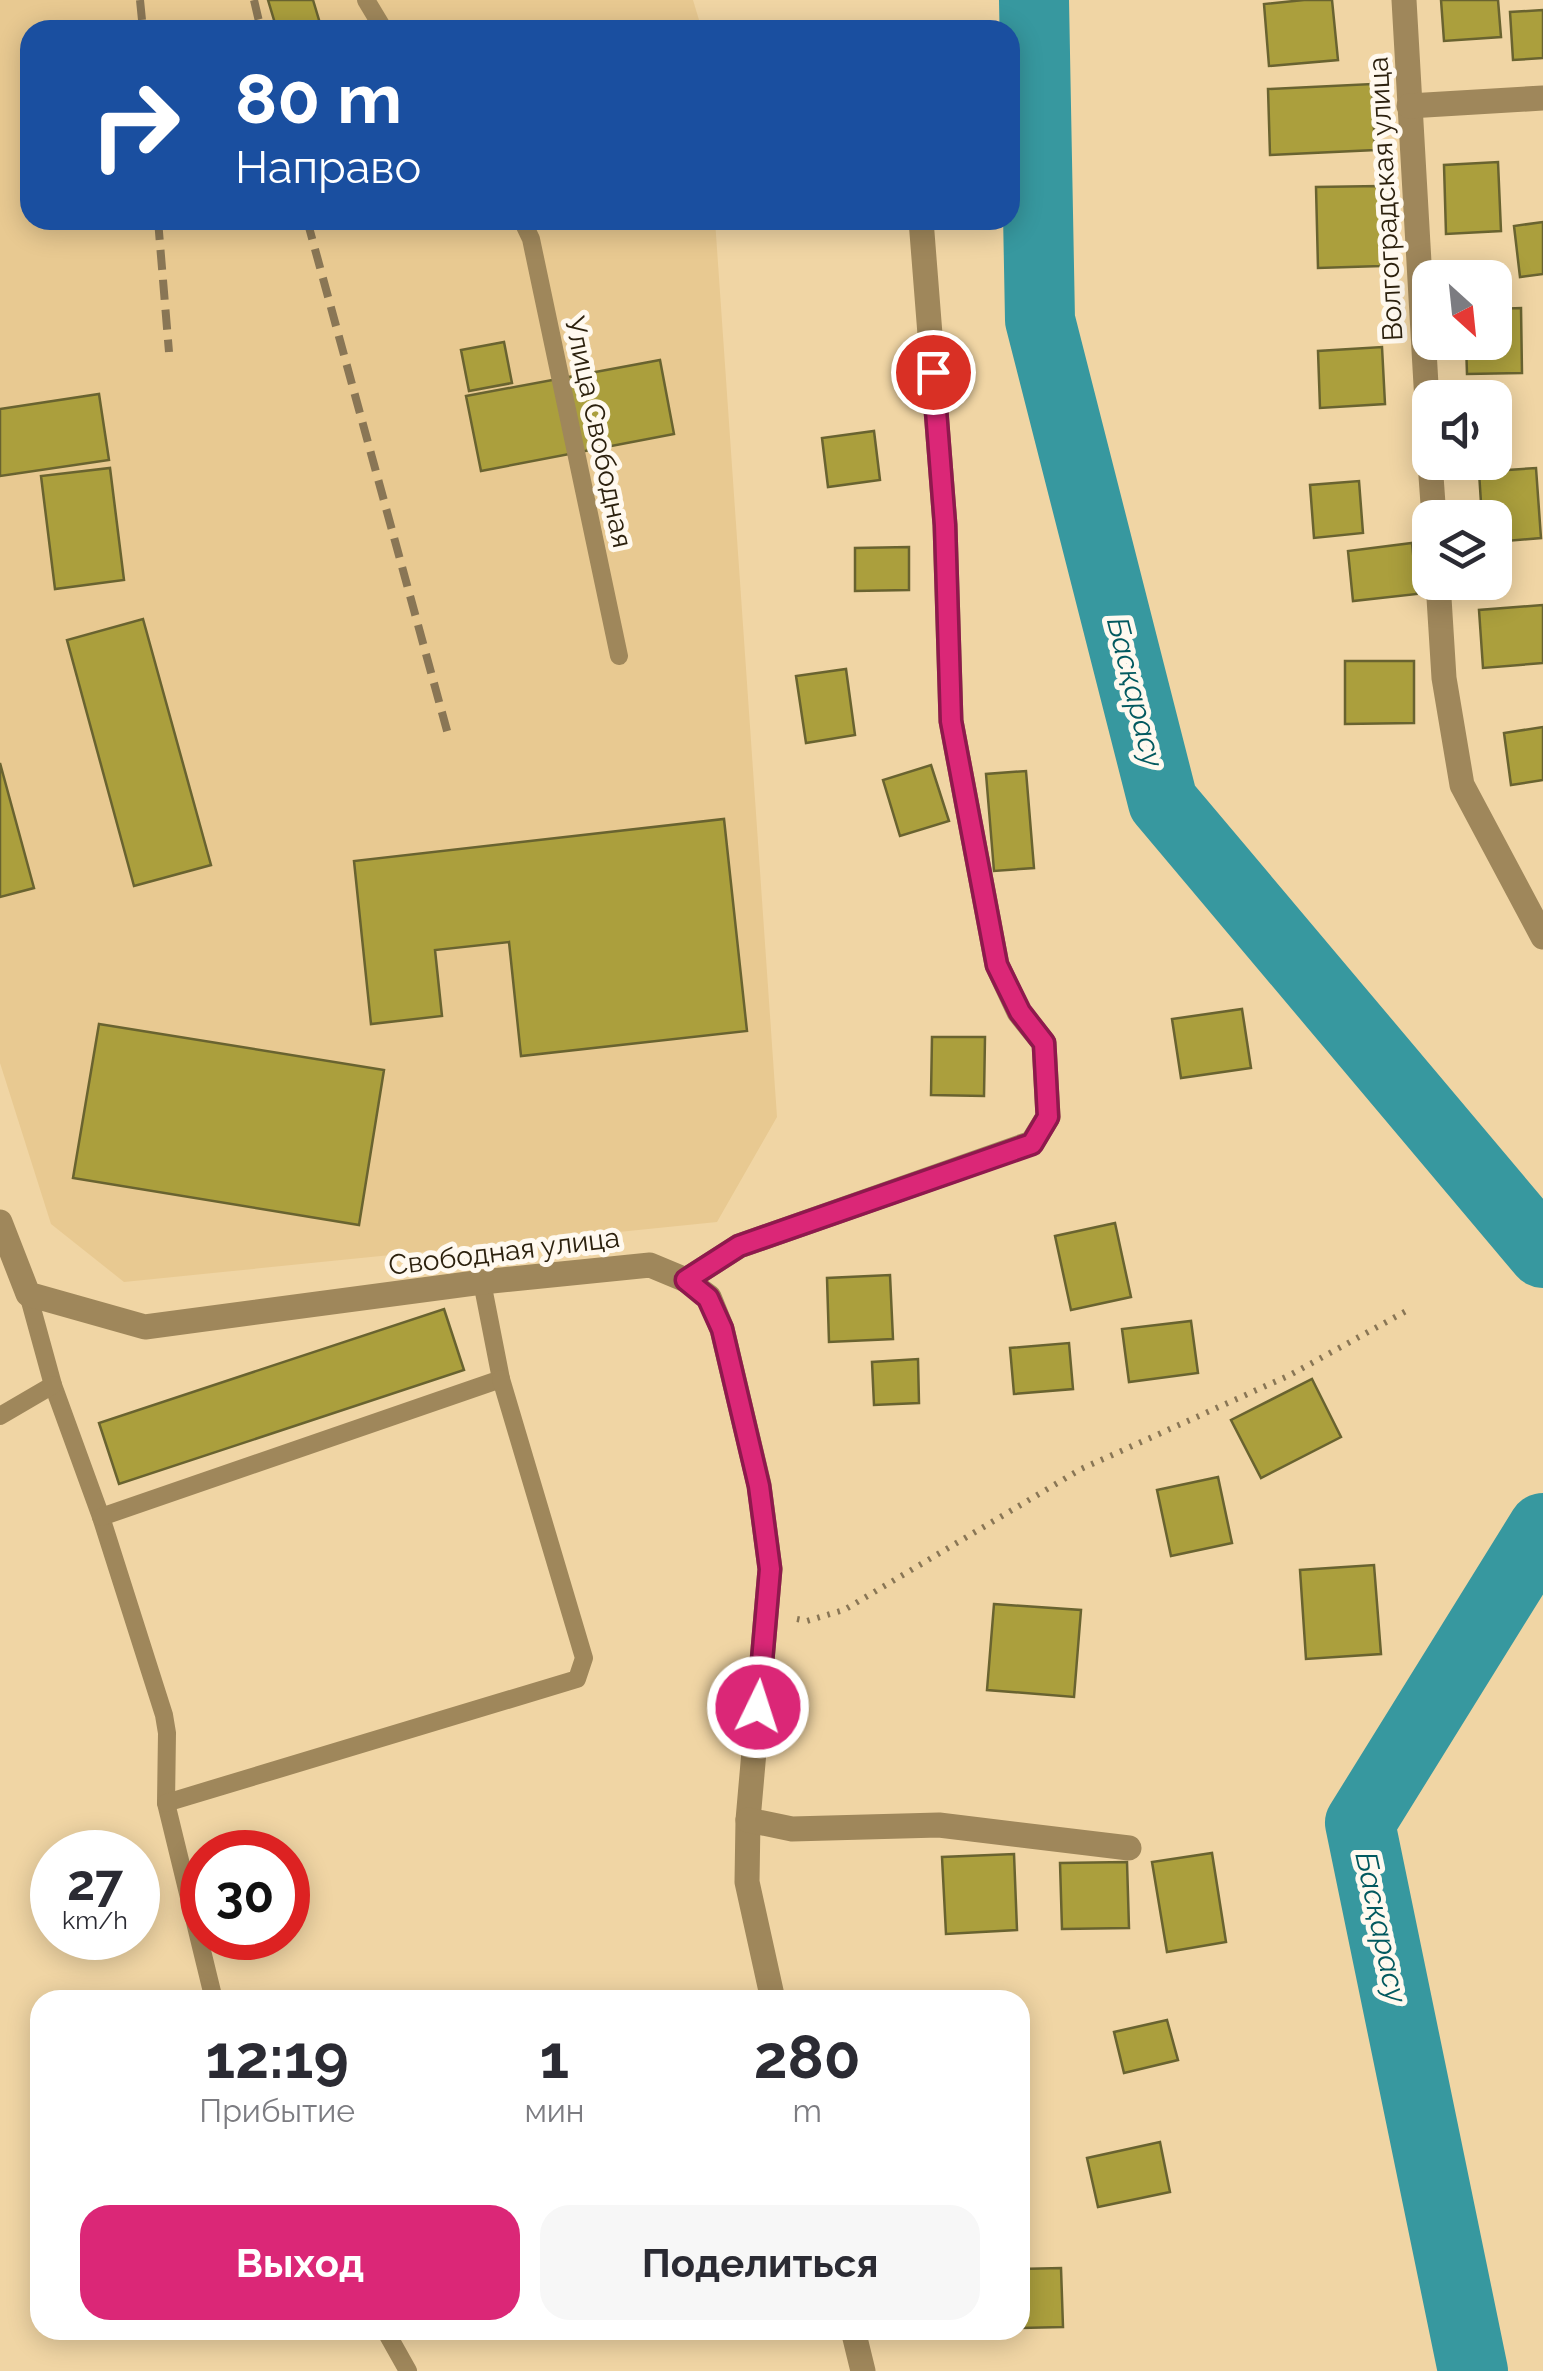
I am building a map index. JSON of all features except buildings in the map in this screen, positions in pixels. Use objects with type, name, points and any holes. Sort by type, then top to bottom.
[{"type":"street","name":"Волгоградская улица","points":[[1404,0],[1425,380]]},
{"type":"street","points":[[1409,106],[1543,98]]},
{"type":"street","points":[[770,1990],[747,1882],[748,1820],[770,1569],[759,1486],[722,1329],[708,1298],[686,1280],[739,1246],[1032,1144],[1048,1117],[1044,1043],[1020,1012],[997,965],[951,721],[945,525],[922,230]]},
{"type":"street","points":[[1439,600],[1444,678],[1462,785],[1543,937]]},
{"type":"street","points":[[0,1222],[28,1294]]},
{"type":"street","name":"Свободная улица","points":[[28,1294],[145,1327],[482,1282],[650,1265],[686,1280]]},
{"type":"street","points":[[748,1820],[792,1829],[940,1825],[1129,1848]]},
{"type":"street","points":[[855,2340],[864,2371]]},
{"type":"lane","name":"Улица Свободная","points":[[527,230],[618,656]]},
{"type":"lane","points":[[166,1803],[577,1679],[584,1658],[500,1379],[482,1282]]},
{"type":"lane","points":[[28,1294],[53,1385],[164,1715],[166,1803],[212,1990]]},
{"type":"lane","points":[[100,1516],[500,1379]]},
{"type":"lane","points":[[0,1416],[53,1385]]},
{"type":"lane","points":[[391,2340],[408,2371]]},
{"type":"path","points":[[766,1612],[807,1621],[844,1610],[1081,1469],[1290,1374],[1408,1310]]},
{"type":"shaded area","points":[[0,0],[693,0],[699,20],[20,20],[20,230],[716,230],[777,1117],[717,1222],[124,1282],[51,1224],[0,1063]]},
{"type":"waterway","name":"Басқарасу","points":[[1034,0],[1040,320],[1163,802],[1543,1253]]},
{"type":"waterway","name":"Басқарасу","points":[[1473,2371],[1360,1823],[1543,1528]]},
{"type":"railway","points":[[140,0],[142,20]]},
{"type":"railway","points":[[254,0],[259,20]]},
{"type":"railway","points":[[159,230],[169,352]]},
{"type":"railway","points":[[310,230],[449,738]]},
{"type":"route","points":[[758,1707],[770,1569],[759,1486],[722,1329],[708,1298],[686,1280],[739,1246],[1032,1144],[1048,1117],[1044,1043],[1020,1012],[997,965],[951,721],[945,525],[933,372]]}]
